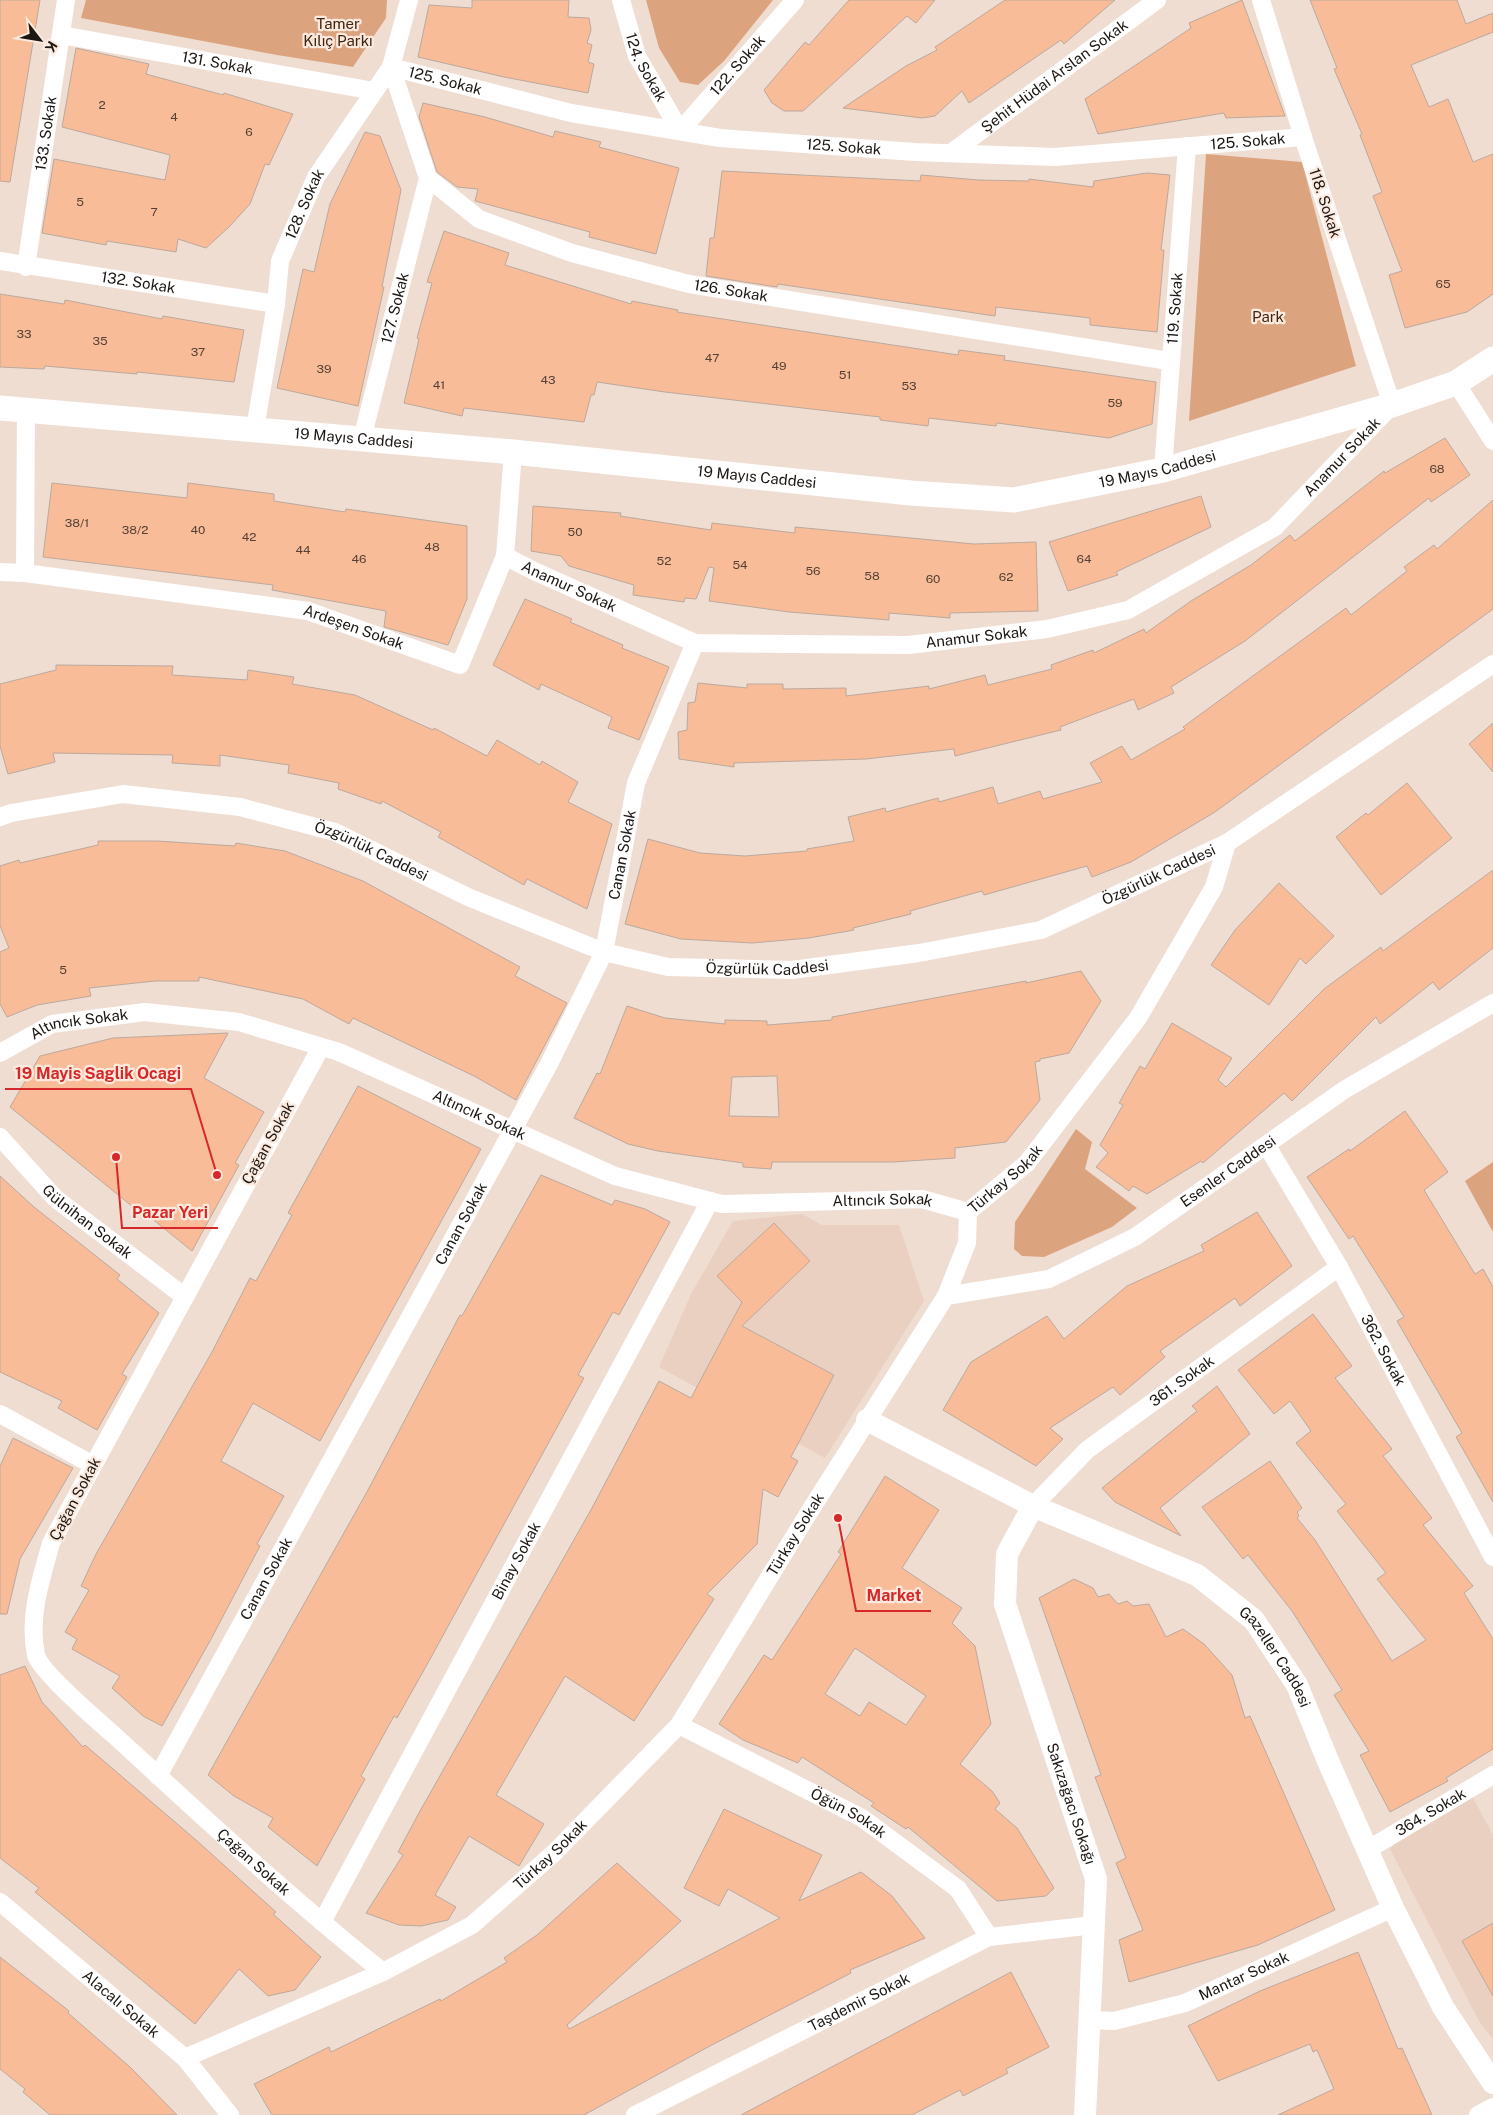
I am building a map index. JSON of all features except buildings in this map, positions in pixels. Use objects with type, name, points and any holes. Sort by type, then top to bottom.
[{"type":"main road","name":"19 Mayıs Caddesi","points":[[0,408],[26,408],[513,452],[910,493],[1014,500],[1163,470],[1392,405],[1456,383],[1493,359]]},
{"type":"street","name":"133. Sokak","points":[[26,267],[66,0]]},
{"type":"street","name":"128. Sokak","points":[[255,429],[276,304],[280,261],[316,177],[391,67],[409,0]]},
{"type":"street","name":"124. Sokak","points":[[621,0],[638,56],[680,131]]},
{"type":"street","name":"122. Sokak","points":[[680,131],[795,0]]},
{"type":"street","name":"118. Sokak","points":[[1261,0],[1303,137],[1392,405]]},
{"type":"street","name":"Şehit Hüdai Arslan Sokak","points":[[951,153],[1152,1]]},
{"type":"street","name":"131. Sokak","points":[[61,35],[374,91]]},
{"type":"street","name":"125. Sokak","points":[[391,67],[571,113],[720,138],[951,153],[1055,157],[1303,137]]},
{"type":"street","points":[[391,67],[428,178]]},
{"type":"street","name":"119. Sokak","points":[[1163,470],[1169,361],[1187,146]]},
{"type":"street","name":"126. Sokak","points":[[428,178],[479,219],[572,254],[689,284],[1169,361]]},
{"type":"street","name":"127. Sokak","points":[[362,439],[428,178]]},
{"type":"street","name":"132. Sokak","points":[[0,261],[26,267],[276,304]]},
{"type":"street","points":[[1456,383],[1493,441]]},
{"type":"street","name":"Anamur Sokak","points":[[505,556],[534,572],[695,643],[908,645],[1047,628],[1128,610],[1275,527],[1392,405]]},
{"type":"street","points":[[25,573],[26,408]]},
{"type":"street","name":"Ardeşen Sokak","points":[[0,572],[25,573],[308,611],[460,665],[505,556],[513,452]]},
{"type":"street","name":"Canan Sokak","points":[[158,1776],[514,1129],[549,1064],[604,952],[636,783],[695,643]]},
{"type":"street","name":"Özgürlük Caddesi","points":[[0,817],[11,813],[122,794],[240,807],[335,832],[468,897],[604,952],[668,968],[792,970],[920,953],[1041,930],[1227,843],[1493,664]]},
{"type":"street","name":"Türkay Sokak","points":[[185,2058],[383,1972],[472,1925],[554,1853],[680,1725],[867,1420],[946,1296],[967,1244],[968,1212],[1027,1163],[1138,1018],[1214,887],[1227,843]]},
{"type":"street","name":"Esenler Caddesi","points":[[946,1296],[1049,1278],[1135,1237],[1268,1146],[1344,1090],[1493,1003]]},
{"type":"street","name":"Altıncık Sokak","points":[[0,1053],[52,1024],[145,1012],[239,1022],[338,1052],[514,1129],[615,1176],[710,1201],[722,1204],[922,1199],[968,1212]]},
{"type":"street","name":"Çağan Sokak","points":[[321,1047],[51,1543],[33,1608],[36,1656],[68,1693],[158,1776],[322,1922],[383,1972]]},
{"type":"street","name":"Gülnihan Sokak","points":[[0,1137],[55,1198],[185,1297]]},
{"type":"street","name":"362. Sokak","points":[[1268,1146],[1339,1267],[1493,1557]]},
{"type":"street","name":"Binay Sokak","points":[[322,1922],[710,1201]]},
{"type":"street","name":"361. Sokak","points":[[1033,1506],[1087,1450],[1339,1267]]},
{"type":"street","points":[[0,1414],[94,1465]]},
{"type":"street","name":"Gazeller Caddesi","points":[[867,1420],[1033,1506],[1196,1575],[1254,1620],[1297,1686],[1393,1908],[1443,2007],[1493,2083]]},
{"type":"street","name":"Sakızağacı Sokağı","points":[[1033,1506],[1007,1554],[1005,1604],[1096,1879],[1085,2115]]},
{"type":"street","name":"Öğün Sokak","points":[[680,1725],[862,1818],[958,1889],[989,1937]]},
{"type":"street","name":"364. Sokak","points":[[1367,1850],[1493,1775]]},
{"type":"street","name":"Alacalı Sokak","points":[[0,1902],[185,2058],[230,2115]]},
{"type":"street","name":"Mantar Sokak","points":[[1090,2020],[1114,2020],[1185,2002],[1393,1908]]},
{"type":"street","name":"Taşdemir Sokak","points":[[635,2115],[989,1937],[1094,1925]]},
{"type":"street","points":[[1478,2115],[1493,2106]]},
{"type":"shaded area","points":[[802,1214],[822,1225],[899,1225],[924,1301],[825,1458],[659,1367],[691,1294],[733,1221]]},
{"type":"shaded area","points":[[1472,1796],[1493,1835],[1493,2039],[1480,2023],[1390,1849],[1398,1839]]},
{"type":"green space","name":"Tamer Kılıç Parkı","points":[[86,0],[387,0],[386,18],[353,67],[277,55],[81,18]]},
{"type":"green space","points":[[646,0],[773,0],[724,61],[698,85],[680,82],[659,48]]},
{"type":"green space","name":"Park","points":[[1206,154],[1302,162],[1356,366],[1189,421]]},
{"type":"green space","points":[[1076,1129],[1092,1142],[1085,1169],[1137,1208],[1112,1227],[1044,1257],[1022,1256],[1014,1249],[1015,1222]]},
{"type":"green space","points":[[1493,1162],[1493,1232],[1465,1181]]},
{"type":"place","name":"Pazar Yeri","points":[[116,1157]]},
{"type":"place","name":"19 Mayis Saglik Ocagi","points":[[217,1175]]},
{"type":"place","name":"Market","points":[[838,1518]]}]
